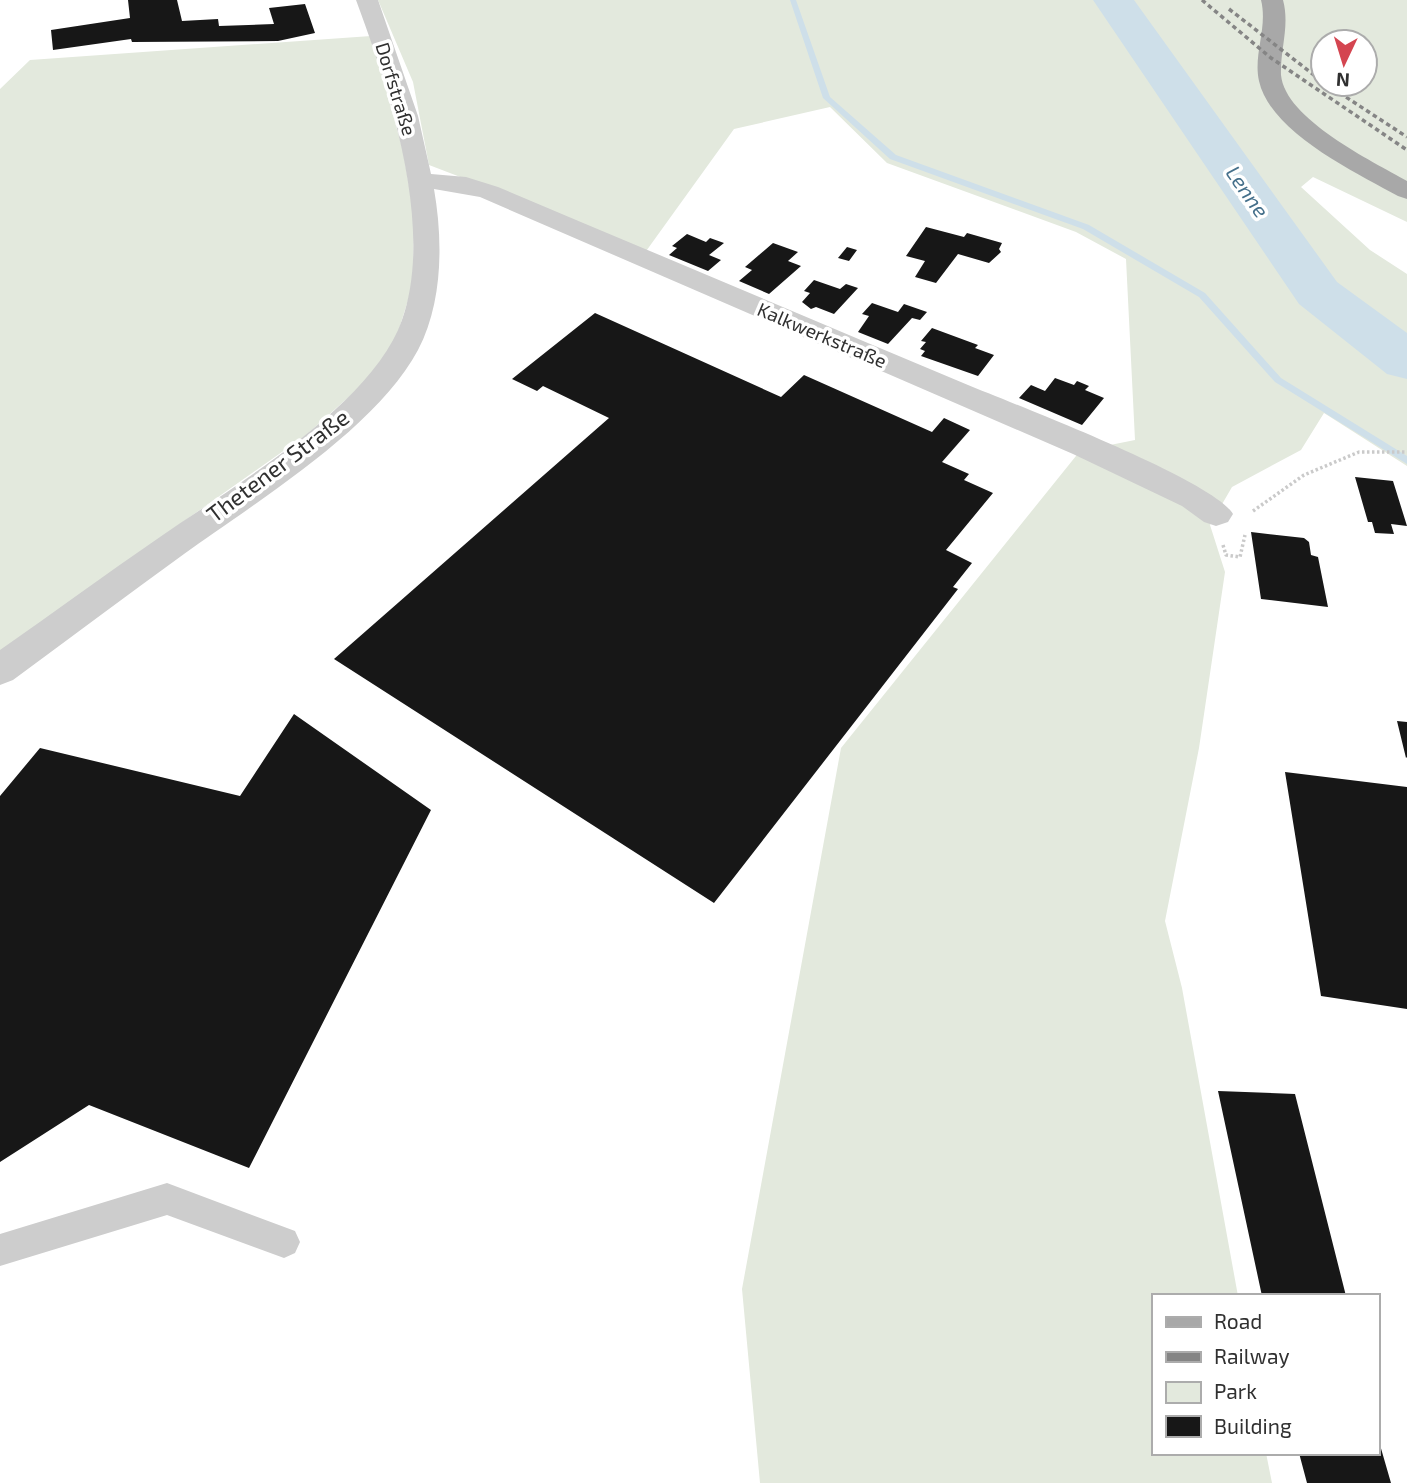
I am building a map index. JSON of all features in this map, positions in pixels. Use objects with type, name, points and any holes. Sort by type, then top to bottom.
[{"type":"main road","points":[[1272,0],[1277,27],[1269,75],[1274,96],[1306,129],[1407,191]]},
{"type":"street","name":"Dorfstraße","points":[[366,0],[408,115],[419,180]]},
{"type":"street","name":"Kalkwerkstraße","points":[[419,180],[466,185],[489,192],[1084,446],[1194,498],[1216,514]]},
{"type":"street","name":"Thetener Straße","points":[[0,670],[303,451],[354,410],[404,349],[416,321],[425,242],[419,180]]},
{"type":"lane","points":[[0,1250],[167,1199],[284,1242]]},
{"type":"path","points":[[1249,514],[1304,475],[1359,452],[1407,452]]},
{"type":"path","points":[[1216,514],[1226,555],[1240,557],[1247,525]]},
{"type":"green space","points":[[378,0],[1407,0],[1407,222],[1313,177],[1301,187],[1370,250],[1407,274],[1407,466],[1324,413],[1301,450],[1232,487],[1210,525],[1225,572],[1199,748],[1165,921],[1182,988],[1238,1294],[1152,1294],[1152,1455],[1266,1455],[1272,1483],[760,1483],[742,1289],[841,748],[1080,451],[1135,440],[1126,259],[1076,232],[887,163],[830,107],[734,129],[644,254],[515,198],[429,165],[413,82]]},
{"type":"green space","points":[[371,36],[403,151],[414,215],[413,284],[395,342],[369,379],[306,435],[0,651],[0,89],[30,60]]},
{"type":"building","points":[[128,0],[177,0],[182,21],[218,19],[219,26],[274,24],[269,8],[305,4],[315,33],[278,41],[132,42],[131,39],[53,50],[51,30],[130,18]]},
{"type":"building","points":[[926,227],[964,237],[967,233],[1002,243],[999,249],[1001,252],[989,263],[958,254],[936,283],[915,277],[925,261],[906,256]]},
{"type":"building","points":[[687,234],[706,242],[710,238],[724,243],[709,255],[721,260],[708,271],[669,255],[677,248],[672,246]]},
{"type":"building","points":[[773,243],[798,252],[788,261],[801,266],[769,294],[739,281],[752,270],[745,267]]},
{"type":"building","points":[[847,247],[857,250],[849,261],[838,258]]},
{"type":"building","points":[[814,280],[840,289],[846,284],[858,288],[834,314],[816,307],[811,309],[802,302],[810,293],[804,291]]},
{"type":"building","points":[[872,303],[898,312],[904,304],[927,312],[920,320],[912,318],[888,344],[858,332],[869,316],[862,314]]},
{"type":"building","points":[[595,313],[781,397],[804,375],[932,432],[944,418],[970,430],[942,462],[969,474],[964,480],[993,493],[946,550],[972,563],[953,587],[958,589],[714,903],[334,659],[609,418],[543,386],[537,391],[512,379]]},
{"type":"building","points":[[932,328],[978,345],[975,348],[994,355],[978,376],[921,356],[925,351],[920,349],[926,342],[921,341]]},
{"type":"building","points":[[1055,378],[1074,385],[1077,381],[1089,386],[1085,390],[1104,398],[1082,425],[1019,398],[1031,385],[1045,391]]},
{"type":"building","points":[[1355,477],[1393,481],[1407,526],[1391,524],[1394,534],[1375,533],[1372,522],[1368,522]]},
{"type":"building","points":[[1251,532],[1304,538],[1309,542],[1311,555],[1318,557],[1328,607],[1261,599]]},
{"type":"building","points":[[294,714],[431,810],[249,1168],[89,1105],[0,1162],[0,796],[40,748],[240,796]]},
{"type":"building","points":[[1397,721],[1407,722],[1406,758]]},
{"type":"building","points":[[1285,772],[1407,787],[1407,1009],[1321,996]]},
{"type":"building","points":[[1218,1091],[1295,1094],[1345,1294],[1262,1294]]},
{"type":"building","points":[[1379,1441],[1391,1483],[1307,1483],[1300,1455],[1379,1455]]},
{"type":"waterway","points":[[793,0],[827,98],[893,157],[1086,227],[1202,295],[1278,380],[1407,461]]},
{"type":"waterway","name":"Lenne","points":[[1113,0],[1318,293],[1407,361]]},
{"type":"railway","points":[[1202,0],[1271,58],[1407,150]]},
{"type":"railway","points":[[1229,9],[1309,71]]},
{"type":"railway","points":[[1347,98],[1407,137]]}]
